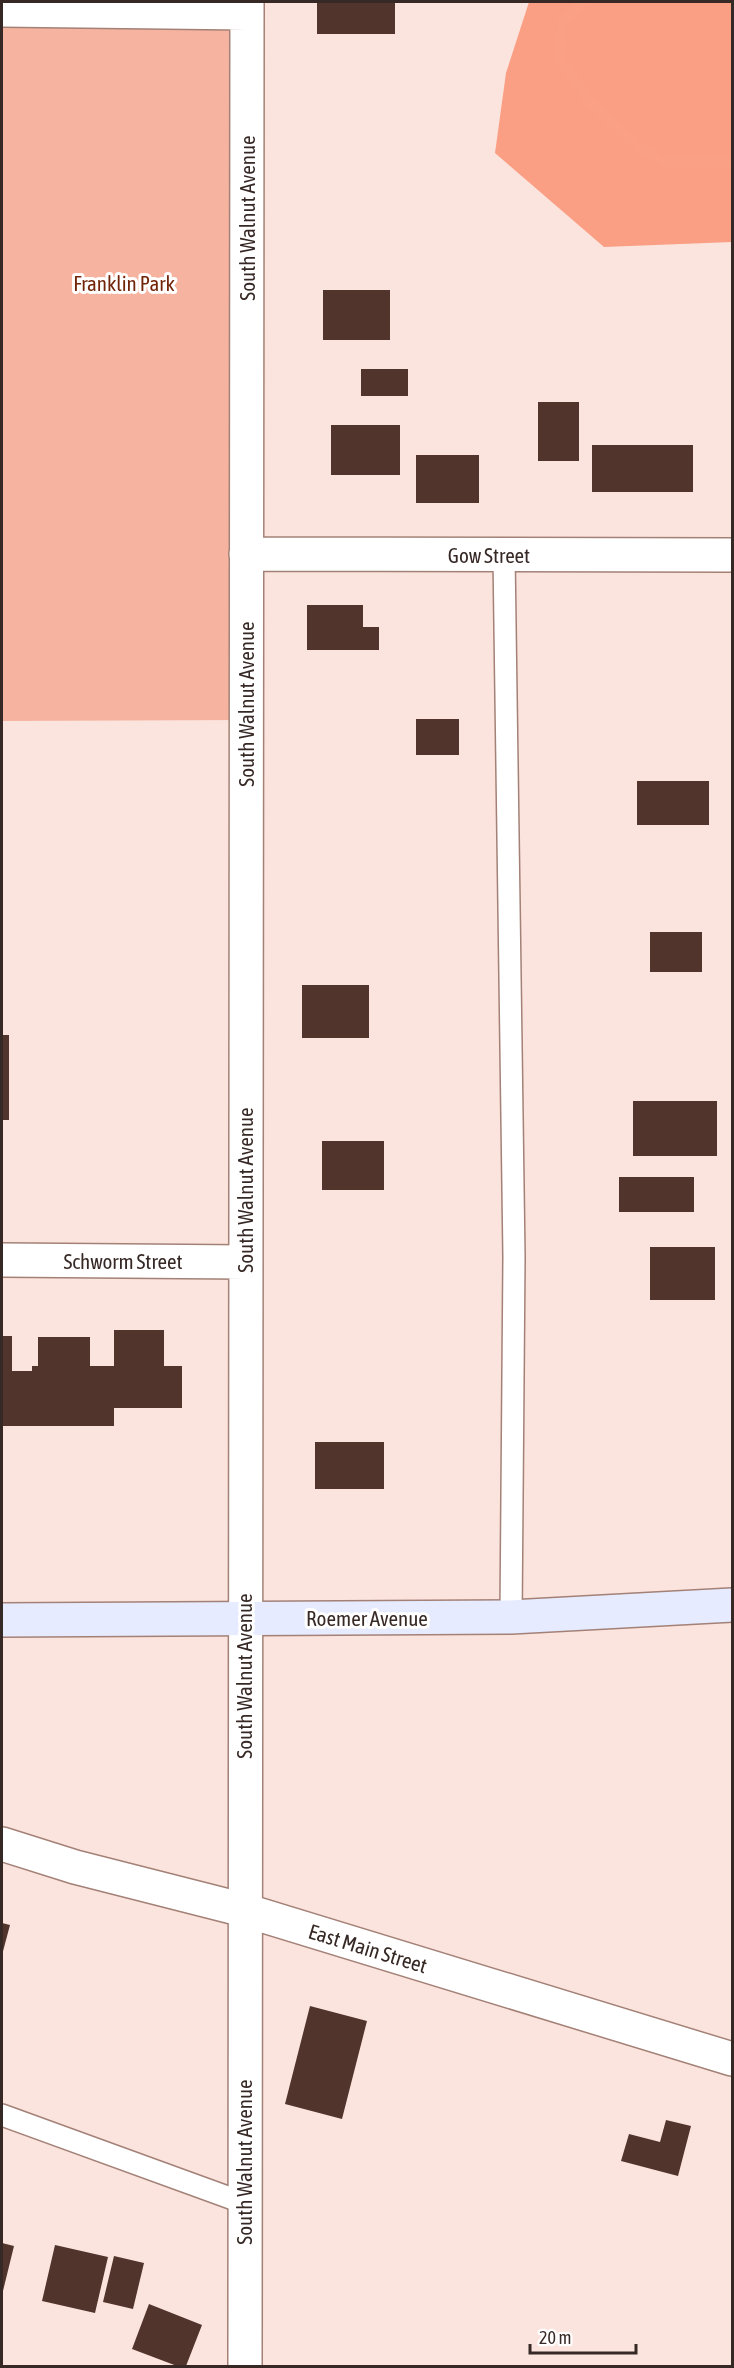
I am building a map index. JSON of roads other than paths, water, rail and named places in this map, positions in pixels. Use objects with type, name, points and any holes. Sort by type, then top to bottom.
[{"type":"main road","name":"Roemer Avenue","points":[[2,1620],[511,1617],[732,1605]]},
{"type":"street","points":[[2,10],[247,7]]},
{"type":"street","name":"South Walnut Avenue","points":[[245,2367],[247,7]]},
{"type":"street","name":"Gow Street","points":[[246,554],[732,555]]},
{"type":"street","name":"Schworm Street","points":[[2,1260],[245,1262]]},
{"type":"street","name":"East Main Street","points":[[2,1844],[75,1867],[244,1910],[732,2059]]},
{"type":"lane","points":[[504,555],[514,1257],[511,1617]]},
{"type":"lane","points":[[2,2115],[244,2203]]},
{"type":"waterway","points":[[583,2],[563,21],[560,59],[590,102],[644,151],[663,162],[732,162]]},
{"type":"park label","name":"Franklin Park","points":[[124,283]]}]
